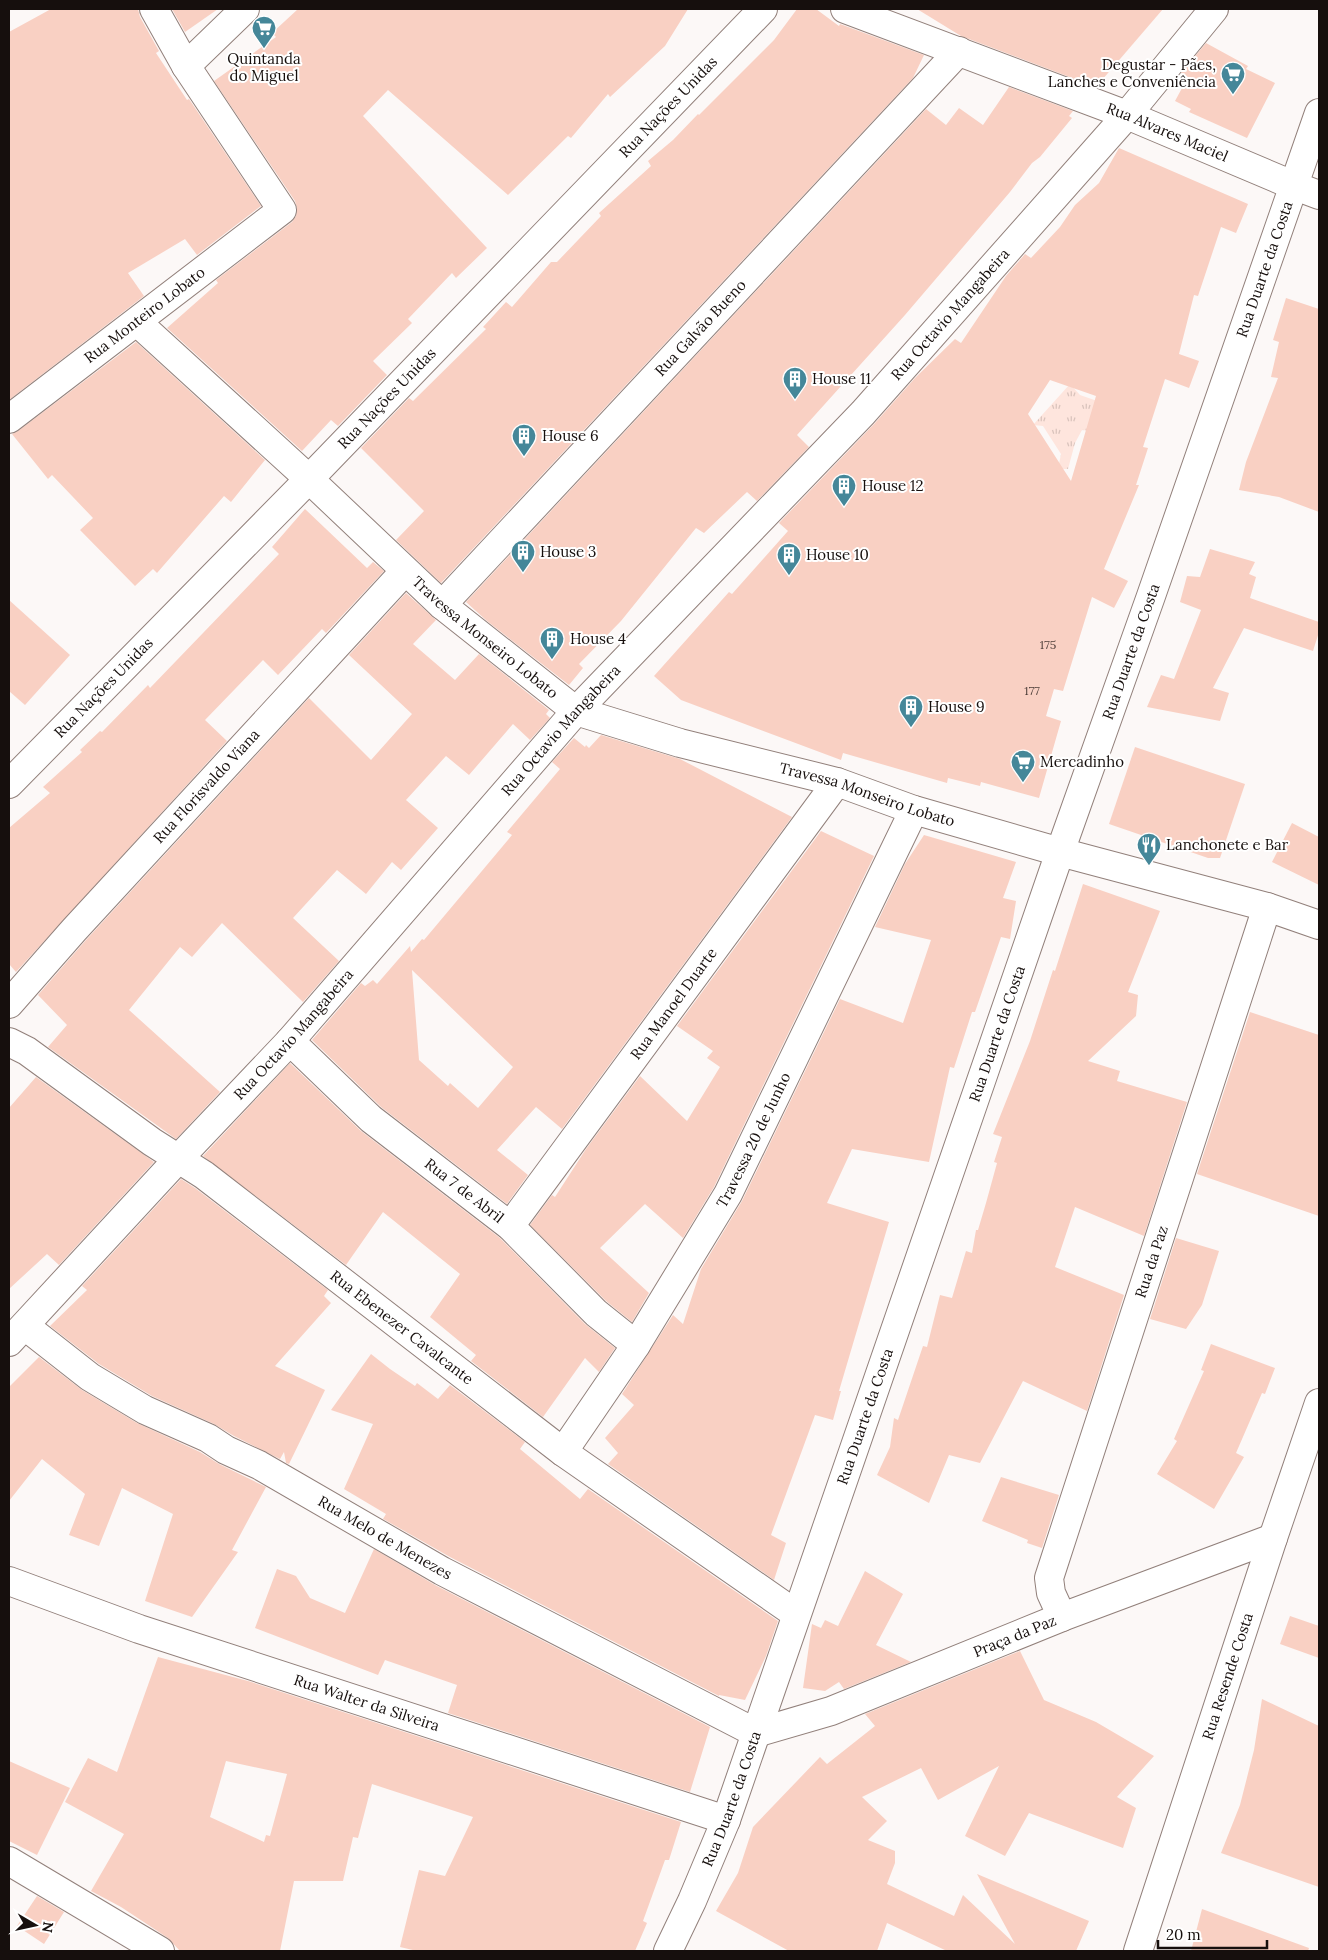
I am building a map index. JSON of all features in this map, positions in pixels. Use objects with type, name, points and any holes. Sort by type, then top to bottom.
[{"type":"street","points":[[154,9],[186,66],[245,9]]},
{"type":"street","name":"Rua Nações Unidas","points":[[9,784],[308,479],[763,9]]},
{"type":"street","name":"Rua Alvares Maciel","points":[[845,9],[1127,115],[1307,190]]},
{"type":"street","name":"Rua Octavio Mangabeira","points":[[17,1334],[290,1041],[576,711],[863,413],[1127,115],[1214,9]]},
{"type":"street","name":"Rua Galvão Bueno","points":[[442,605],[959,51]]},
{"type":"street","name":"Rua Monteiro Lobato","points":[[9,419],[282,210],[186,66]]},
{"type":"street","name":"Rua Duarte da Costa","points":[[668,1951],[692,1901],[726,1820],[1060,852],[1307,190],[1319,113]]},
{"type":"street","name":"Travessa Monseiro Lobato","points":[[137,322],[442,605],[576,711],[680,743],[837,782],[914,810],[1060,852],[1267,907],[1319,925]]},
{"type":"street","name":"Rua Florisvaldo Viana","points":[[9,1004],[88,915],[405,572]]},
{"type":"street","name":"Rua Manoel Duarte","points":[[510,1226],[837,782]]},
{"type":"street","name":"Travessa 20 de Junho","points":[[563,1452],[636,1344],[728,1194],[914,810]]},
{"type":"street","name":"Rua da Paz","points":[[1062,1617],[1051,1593],[1049,1578],[1267,907]]},
{"type":"street","name":"Rua 7 de Abril","points":[[290,1041],[371,1119],[510,1226],[596,1312],[636,1344]]},
{"type":"street","name":"Rua Ebenezer Cavalcante","points":[[9,1042],[27,1051],[152,1142],[179,1158],[563,1452],[796,1614]]},
{"type":"street","name":"Rua Melo de Menezes","points":[[17,1334],[145,1410],[208,1438],[226,1450],[259,1465],[442,1571],[756,1733]]},
{"type":"street","name":"Rua Resende Costa","points":[[1138,1951],[1319,1403]]},
{"type":"street","name":"Praça da Paz","points":[[756,1733],[831,1711],[1062,1617],[1273,1538]]},
{"type":"street","name":"Rua Walter da Silveira","points":[[9,1581],[148,1632],[726,1820]]},
{"type":"street","points":[[9,1861],[160,1951]]},
{"type":"green space","points":[[1070,384],[1080,395],[1123,410],[1113,434],[1082,430],[1075,443],[1068,469],[1058,469],[1061,454],[1043,426],[1033,425]]},
{"type":"building","points":[[51,9],[138,9],[140,17],[159,51],[156,53],[261,206],[197,255],[185,239],[128,273],[144,296],[9,400],[9,32]]},
{"type":"building","points":[[172,9],[218,9],[185,32]]},
{"type":"building","points":[[298,9],[688,9],[665,46],[610,97],[608,94],[571,138],[568,136],[508,195],[388,90],[363,116],[487,248],[456,278],[452,273],[408,319],[412,323],[373,361],[387,375],[338,426],[331,420],[302,451],[167,328],[218,283],[216,280],[292,222],[296,216],[297,208],[295,201],[214,81],[276,37],[272,33]]},
{"type":"building","points":[[797,9],[816,9],[839,26],[840,24],[924,55],[913,78],[441,583],[396,540],[424,511],[361,448],[409,398],[413,401],[486,329],[483,327],[506,302],[512,307],[551,262],[557,262],[601,216],[599,213],[651,166],[648,161],[673,140],[774,40]]},
{"type":"building","points":[[917,9],[1163,9],[1096,87],[961,36]]},
{"type":"building","points":[[1206,43],[1248,66],[1246,69],[1275,83],[1247,138],[1189,112],[1191,109],[1175,101],[1188,77],[1181,73]]},
{"type":"building","points":[[1009,87],[1073,111],[1069,116],[1072,118],[905,315],[797,435],[809,447],[757,501],[747,492],[704,533],[696,528],[621,621],[579,664],[583,668],[569,685],[487,621],[466,602],[926,109],[946,125],[959,108],[983,125]]},
{"type":"building","points":[[1119,148],[1248,204],[1236,233],[1221,227],[1198,296],[1194,295],[1179,354],[1199,361],[1189,388],[1165,379],[1143,447],[1148,448],[1136,485],[1139,485],[1104,569],[1128,581],[1114,608],[1092,597],[1063,691],[1054,689],[1046,716],[1061,721],[1039,798],[981,782],[980,786],[948,778],[947,783],[843,753],[841,760],[681,700],[654,676],[729,592],[732,594],[788,531],[779,523],[875,423],[915,378],[955,339],[961,343],[1006,276],[1025,254],[1031,258],[1060,227],[1075,205],[1099,183]],"holes":[[[1050,380],[1096,396],[1071,481],[1028,414]]]},
{"type":"building","points":[[1286,298],[1319,309],[1319,512],[1279,497],[1239,490],[1246,462],[1278,378],[1271,377],[1279,342],[1273,340]]},
{"type":"building","points":[[136,342],[265,460],[231,502],[224,496],[157,573],[153,569],[135,586],[80,530],[93,518],[52,475],[48,479],[12,434]]},
{"type":"building","points":[[305,509],[367,568],[373,562],[384,571],[326,633],[322,629],[278,675],[263,660],[205,720],[227,741],[16,972],[9,964],[9,828],[50,793],[43,787],[82,752],[80,750],[100,731],[102,732],[148,685],[150,688],[279,554],[272,547]]},
{"type":"building","points":[[1210,549],[1255,562],[1249,574],[1256,577],[1250,598],[1319,622],[1319,632],[1313,651],[1244,628],[1213,688],[1229,693],[1220,721],[1147,707],[1161,675],[1174,679],[1201,610],[1180,602],[1187,576],[1200,577]]},
{"type":"building","points":[[406,593],[436,620],[413,644],[455,680],[479,654],[549,710],[546,714],[550,718],[530,740],[513,724],[469,775],[446,756],[406,800],[438,828],[401,870],[392,862],[366,894],[337,870],[293,918],[339,961],[303,1002],[222,923],[192,957],[180,947],[129,1010],[220,1092],[176,1139],[48,1047],[67,1025],[38,995],[86,940],[309,698],[371,760],[412,714],[349,655]]},
{"type":"building","points":[[9,600],[70,655],[25,705],[9,691]]},
{"type":"building","points":[[601,735],[680,759],[792,817],[562,1129],[536,1107],[497,1150],[528,1175],[507,1204],[381,1107],[312,1040],[361,983],[365,986],[373,980],[377,984],[410,946],[411,952],[422,939],[424,940],[512,835],[507,832],[560,769],[552,762],[574,738],[589,748]],"holes":[[[412,970],[513,1067],[478,1108],[450,1083],[448,1086],[419,1060]]]},
{"type":"building","points":[[1135,747],[1245,784],[1220,858],[1208,858],[1109,824]]},
{"type":"building","points":[[1292,823],[1319,837],[1319,885],[1272,862]]},
{"type":"building","points":[[821,831],[874,856],[714,1187],[683,1238],[645,1204],[600,1248],[649,1293],[632,1322],[606,1301],[530,1225],[552,1195],[555,1197],[586,1149],[640,1076],[687,1121],[720,1067],[707,1058],[713,1051],[677,1026]]},
{"type":"building","points":[[924,835],[1016,862],[1003,898],[1016,901],[1010,939],[1001,937],[975,1012],[972,1012],[954,1068],[950,1067],[929,1162],[852,1149],[827,1203],[889,1222],[839,1391],[841,1391],[833,1420],[815,1415],[771,1535],[786,1543],[774,1580],[608,1464],[618,1453],[605,1438],[634,1405],[622,1394],[673,1315],[683,1324],[701,1269],[742,1201],[840,999],[903,1023],[931,940],[875,927],[905,864]]},
{"type":"building","points":[[1083,884],[1160,911],[1128,992],[1138,995],[1136,1016],[1088,1061],[1120,1071],[1117,1081],[1187,1102],[1144,1236],[1075,1207],[1055,1267],[1124,1295],[1087,1411],[1023,1381],[980,1463],[949,1455],[929,1503],[877,1475],[890,1447],[894,1418],[898,1420],[923,1346],[927,1347],[940,1295],[952,1298],[966,1251],[972,1253],[976,1230],[978,1230],[986,1203],[997,1163],[994,1162],[1002,1137],[993,1134],[1030,1041]]},
{"type":"building","points":[[1250,1012],[1319,1035],[1319,1216],[1197,1174]]},
{"type":"building","points":[[290,1063],[361,1131],[500,1238],[585,1324],[615,1348],[599,1372],[585,1358],[543,1417],[471,1361],[476,1355],[430,1317],[460,1274],[383,1212],[346,1265],[203,1156]]},
{"type":"building","points":[[36,1077],[154,1162],[59,1265],[47,1254],[9,1289],[9,1108]]},
{"type":"building","points":[[181,1179],[328,1290],[324,1296],[331,1303],[275,1366],[325,1390],[289,1464],[286,1463],[284,1452],[280,1459],[214,1424],[152,1396],[99,1364],[50,1326],[87,1290],[82,1286]]},
{"type":"building","points":[[1176,1238],[1219,1251],[1202,1305],[1186,1329],[1150,1319]]},
{"type":"building","points":[[1211,1344],[1275,1368],[1265,1394],[1262,1393],[1236,1453],[1244,1457],[1214,1509],[1157,1474],[1177,1441],[1174,1439],[1204,1371],[1201,1370]]},
{"type":"building","points":[[371,1354],[415,1386],[417,1383],[438,1399],[450,1385],[525,1442],[520,1449],[580,1499],[588,1489],[778,1621],[766,1656],[745,1700],[719,1696],[450,1557],[383,1519],[386,1514],[344,1489],[373,1424],[331,1410]]},
{"type":"building","points":[[39,1357],[82,1390],[137,1423],[200,1452],[219,1464],[266,1487],[232,1550],[238,1552],[192,1617],[145,1601],[173,1514],[122,1488],[99,1546],[69,1535],[85,1494],[42,1459],[9,1501],[9,1387]]},
{"type":"building","points":[[1001,1477],[1059,1495],[1042,1548],[1027,1543],[1028,1540],[982,1521]]},
{"type":"building","points":[[374,1549],[435,1585],[710,1727],[690,1792],[448,1713],[457,1685],[385,1660],[378,1675],[255,1628],[277,1569],[296,1576],[310,1598],[345,1613]]},
{"type":"building","points":[[865,1571],[903,1594],[876,1645],[911,1662],[844,1689],[839,1682],[825,1691],[803,1688],[812,1624],[821,1628],[825,1620],[838,1626]]},
{"type":"building","points":[[1290,1616],[1319,1626],[1319,1658],[1280,1644]]},
{"type":"building","points":[[1020,1651],[1044,1700],[1096,1722],[1154,1756],[1117,1797],[1136,1808],[1123,1848],[1029,1813],[1005,1856],[965,1836],[999,1766],[938,1800],[921,1768],[862,1797],[887,1821],[868,1840],[895,1851],[895,1863],[887,1884],[954,1916],[963,1895],[1015,1944],[977,1874],[1089,1921],[1076,1951],[947,1951],[887,1923],[877,1951],[789,1951],[716,1911],[738,1873],[753,1827],[820,1757],[827,1764],[875,1726],[865,1714]]},
{"type":"building","points":[[158,1657],[248,1681],[681,1822],[669,1860],[665,1860],[643,1921],[647,1923],[635,1951],[417,1951],[400,1947],[419,1870],[445,1876],[473,1817],[372,1784],[358,1838],[353,1837],[343,1881],[294,1881],[280,1951],[180,1951],[168,1938],[121,1907],[91,1891],[124,1834],[65,1802],[88,1758],[117,1772]],"holes":[[[226,1761],[287,1774],[270,1836],[266,1835],[264,1842],[210,1817]]]},
{"type":"building","points":[[1262,1699],[1319,1726],[1319,1887],[1221,1853],[1240,1805],[1254,1750]]},
{"type":"building","points":[[9,1761],[70,1788],[37,1855],[9,1841]]},
{"type":"building","points":[[37,1896],[64,1912],[44,1944],[17,1926]]},
{"type":"building","points":[[1202,1909],[1309,1948],[1308,1951],[1191,1951]]},
{"type":"place","name":"Quintanda do Miguel","points":[[264,49]]},
{"type":"place","name":"Degustar - Pães, Lanches e Conveniência","points":[[1233,95]]},
{"type":"place","name":"House 11","points":[[795,400]]},
{"type":"place","name":"House 6","points":[[524,457]]},
{"type":"place","name":"House 12","points":[[844,507]]},
{"type":"place","name":"House 3","points":[[523,573]]},
{"type":"place","name":"House 10","points":[[789,576]]},
{"type":"place","name":"House 4","points":[[552,660]]},
{"type":"place","name":"House 9","points":[[911,728]]},
{"type":"place","name":"Mercadinho","points":[[1023,783]]},
{"type":"place","name":"Lanchonete e Bar","points":[[1149,866]]}]
